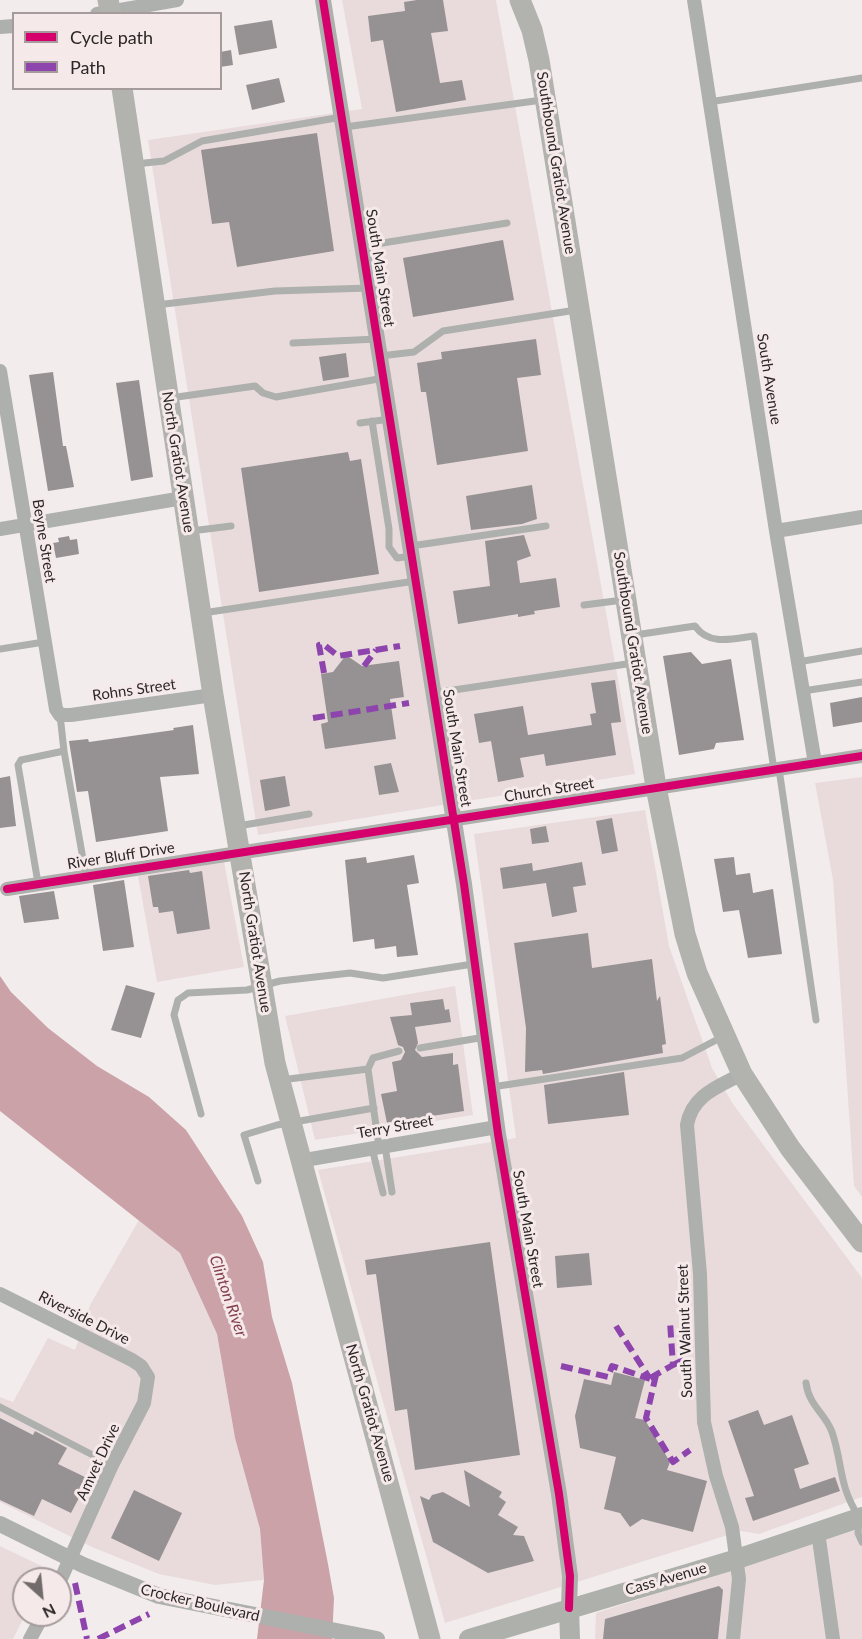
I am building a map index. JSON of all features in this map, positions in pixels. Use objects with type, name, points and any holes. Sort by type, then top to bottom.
[{"type":"main road","name":"Southbound Gratiot Avenue","points":[[520,0],[532,30],[545,100],[656,787],[685,934],[697,973],[742,1074],[790,1148],[862,1242]]},
{"type":"main road","name":"North Gratiot Avenue","points":[[122,90],[213,695],[279,1080],[299,1161],[430,1639]]},
{"type":"main road","name":"Cass Avenue","points":[[469,1639],[737,1559],[861,1518]]},
{"type":"main road","points":[[569,1608],[570,1639]]},
{"type":"street","points":[[107,10],[177,0]]},
{"type":"street","name":"South Main Street","points":[[323,0],[454,818],[497,1127],[559,1494],[570,1576],[569,1608]]},
{"type":"street","name":"South Avenue","points":[[694,0],[776,531],[815,764]]},
{"type":"street","name":"Beyne Street","points":[[0,371],[54,706],[60,715]]},
{"type":"street","points":[[0,529],[183,498]]},
{"type":"street","points":[[776,531],[862,517]]},
{"type":"street","name":"Rohns Street","points":[[60,715],[213,695]]},
{"type":"street","name":"Church Street","points":[[240,852],[862,756]]},
{"type":"street","name":"River Bluff Drive","points":[[7,889],[240,852]]},
{"type":"street","name":"South Walnut Street","points":[[733,1639],[739,1579],[737,1559],[704,1422],[700,1274],[687,1132],[689,1116],[697,1101],[742,1074]]},
{"type":"street","name":"Terry Street","points":[[299,1161],[497,1127]]},
{"type":"street","name":"Riverside Drive","points":[[0,1294],[132,1360],[141,1366],[148,1377]]},
{"type":"street","name":"Amvet Drive","points":[[67,1567],[112,1465],[144,1403],[148,1377]]},
{"type":"street","name":"Crocker Boulevard","points":[[0,1524],[140,1590],[377,1639]]},
{"type":"street","points":[[818,1532],[833,1639]]},
{"type":"lane","points":[[709,102],[862,78]]},
{"type":"lane","points":[[133,164],[164,161],[202,141],[343,122],[545,100]]},
{"type":"lane","points":[[362,246],[507,223]]},
{"type":"lane","points":[[154,305],[275,291],[369,288]]},
{"type":"lane","points":[[380,356],[414,352],[443,332],[579,309]]},
{"type":"lane","points":[[293,343],[377,339]]},
{"type":"lane","points":[[168,398],[255,386],[263,393],[276,397],[384,378]]},
{"type":"lane","points":[[360,423],[390,418]]},
{"type":"lane","points":[[372,421],[388,529],[388,547],[397,558],[411,551],[546,526]]},
{"type":"lane","points":[[189,532],[231,525]]},
{"type":"lane","points":[[201,613],[416,581]]},
{"type":"lane","points":[[584,605],[626,600]]},
{"type":"lane","points":[[632,636],[695,626],[702,636],[710,640],[754,636],[816,1020]]},
{"type":"lane","points":[[0,649],[44,642]]},
{"type":"lane","points":[[798,662],[862,651]]},
{"type":"lane","points":[[434,693],[636,663]]},
{"type":"lane","points":[[803,691],[862,682]]},
{"type":"lane","points":[[60,715],[86,876]]},
{"type":"lane","points":[[38,883],[18,765],[21,760],[64,751]]},
{"type":"lane","points":[[236,826],[309,814]]},
{"type":"lane","points":[[201,1114],[174,1015],[178,1000],[188,993],[262,987],[280,981],[339,975],[383,978],[476,964]]},
{"type":"lane","points":[[492,1087],[682,1058],[724,1036]]},
{"type":"lane","points":[[420,1048],[485,1037]]},
{"type":"lane","points":[[383,1193],[368,1069],[373,1058],[399,1051]]},
{"type":"lane","points":[[279,1080],[368,1069]]},
{"type":"lane","points":[[258,1181],[244,1135],[290,1122],[374,1108]]},
{"type":"lane","points":[[379,1147],[392,1192]]},
{"type":"lane","points":[[806,1383],[808,1398],[831,1430],[846,1498],[861,1518],[858,1533],[862,1542]]},
{"type":"lane","points":[[0,1407],[112,1465]]},
{"type":"shaded area","points":[[342,0],[496,0],[635,774],[258,835],[148,140],[362,109]]},
{"type":"shaded area","points":[[862,777],[862,1197],[854,1186],[833,880],[815,783]]},
{"type":"shaded area","points":[[645,810],[669,946],[712,1068],[733,1104],[862,1278],[862,1497],[759,1534],[741,1531],[445,1623],[318,1170],[516,1138],[474,834]]},
{"type":"shaded area","points":[[224,862],[244,967],[157,982],[138,876]]},
{"type":"shaded area","points":[[455,986],[473,1115],[315,1140],[285,1016]]},
{"type":"shaded area","points":[[139,1220],[180,1253],[217,1334],[235,1438],[260,1529],[264,1580],[215,1585],[159,1574],[92,1547],[0,1502],[0,1397],[13,1402],[48,1338],[75,1350],[90,1305]]},
{"type":"shaded area","points":[[862,1528],[862,1639],[595,1639],[596,1613]]},
{"type":"shaded area","points":[[0,1546],[44,1567],[12,1567],[12,1627],[19,1627],[13,1639],[0,1639]]},
{"type":"water","name":"Clinton River","points":[[0,976],[11,992],[48,1028],[97,1066],[149,1097],[186,1130],[242,1216],[263,1262],[272,1317],[292,1383],[334,1598],[332,1639],[257,1639],[264,1580],[260,1529],[235,1438],[217,1334],[180,1253],[0,1111]]},
{"type":"building","points":[[443,0],[448,31],[431,33],[440,83],[462,80],[466,100],[396,112],[383,40],[371,42],[368,16],[405,11],[404,2]]},
{"type":"building","points":[[272,20],[277,48],[239,55],[234,26]]},
{"type":"building","points":[[231,50],[233,65],[222,67],[222,52]]},
{"type":"building","points":[[279,78],[285,102],[252,110],[246,85]]},
{"type":"building","points":[[317,133],[334,251],[237,267],[229,222],[212,224],[201,150]]},
{"type":"building","points":[[503,240],[514,300],[413,317],[403,258]]},
{"type":"building","points":[[536,339],[541,375],[517,378],[528,451],[437,465],[426,392],[421,392],[417,363],[442,359],[441,352]]},
{"type":"building","points":[[346,353],[349,377],[323,381],[319,357]]},
{"type":"building","points":[[53,372],[63,446],[66,446],[74,487],[48,491],[29,375]]},
{"type":"building","points":[[139,380],[153,477],[131,481],[116,383]]},
{"type":"building","points":[[348,452],[350,461],[361,459],[379,574],[259,592],[241,468]]},
{"type":"building","points":[[532,485],[537,519],[522,524],[471,530],[466,496]]},
{"type":"building","points":[[524,535],[531,556],[517,561],[520,583],[556,578],[560,607],[534,611],[535,614],[518,617],[518,614],[458,624],[453,591],[490,586],[485,541]]},
{"type":"building","points":[[69,536],[70,540],[77,539],[79,554],[56,558],[53,543],[59,542],[58,538]]},
{"type":"building","points":[[691,652],[702,664],[731,659],[744,740],[716,743],[714,749],[679,755],[663,656]]},
{"type":"building","points":[[346,655],[362,666],[399,661],[404,697],[390,699],[396,739],[325,749],[321,724],[328,722],[321,674],[333,672]]},
{"type":"building","points":[[615,680],[621,722],[611,723],[616,755],[546,766],[544,754],[520,758],[524,777],[498,782],[491,741],[479,743],[474,714],[523,706],[528,735],[592,725],[590,714],[596,713],[591,683]]},
{"type":"building","points":[[862,697],[862,722],[833,727],[830,703]]},
{"type":"building","points":[[193,725],[199,774],[160,777],[168,831],[96,842],[88,791],[77,792],[69,741],[88,739],[89,742],[174,730],[173,728]]},
{"type":"building","points":[[391,763],[399,792],[379,795],[374,766]]},
{"type":"building","points":[[10,776],[16,826],[0,828],[0,778]]},
{"type":"building","points":[[285,776],[290,806],[265,811],[260,780]]},
{"type":"building","points":[[612,818],[618,851],[602,854],[596,821]]},
{"type":"building","points":[[546,826],[549,842],[532,844],[530,829]]},
{"type":"building","points":[[414,855],[419,883],[407,885],[418,955],[397,957],[396,946],[375,949],[374,939],[353,942],[345,860],[366,857],[367,863]]},
{"type":"building","points":[[734,857],[736,875],[750,873],[753,893],[773,889],[782,954],[748,958],[739,910],[723,912],[714,859]]},
{"type":"building","points":[[582,862],[586,885],[573,887],[577,912],[552,917],[546,883],[503,889],[500,868],[532,863],[533,871]]},
{"type":"building","points":[[189,870],[190,873],[202,871],[210,929],[177,934],[173,911],[159,913],[158,907],[153,907],[148,876]]},
{"type":"building","points":[[124,880],[134,947],[103,951],[93,885]]},
{"type":"building","points":[[54,891],[59,919],[24,923],[19,896]]},
{"type":"building","points":[[588,933],[592,968],[652,959],[657,1001],[660,996],[666,1044],[662,1045],[663,1053],[543,1074],[542,1070],[525,1072],[526,1028],[514,943]]},
{"type":"building","points":[[126,985],[155,993],[141,1038],[111,1030]]},
{"type":"building","points":[[443,999],[445,1010],[449,1009],[451,1022],[415,1027],[418,1043],[415,1050],[422,1057],[453,1053],[453,1065],[458,1064],[464,1111],[387,1123],[381,1094],[397,1091],[392,1062],[401,1060],[405,1052],[403,1047],[398,1045],[390,1017],[412,1015],[410,1003]]},
{"type":"building","points":[[624,1072],[629,1115],[548,1124],[544,1085]]},
{"type":"building","points":[[490,1242],[520,1455],[415,1470],[407,1409],[395,1411],[376,1274],[367,1275],[365,1260]]},
{"type":"building","points":[[589,1253],[592,1285],[557,1288],[555,1256]]},
{"type":"building","points":[[614,1372],[645,1380],[635,1418],[645,1420],[670,1462],[667,1470],[707,1481],[693,1532],[642,1519],[630,1527],[620,1513],[604,1509],[616,1457],[580,1448],[575,1416],[584,1379],[611,1385]]},
{"type":"building","points":[[758,1410],[764,1425],[792,1415],[809,1464],[794,1469],[800,1489],[835,1477],[840,1491],[753,1521],[745,1498],[754,1496],[728,1421]]},
{"type":"building","points":[[0,1418],[33,1435],[35,1431],[67,1448],[58,1464],[89,1479],[71,1513],[42,1499],[34,1516],[0,1500]]},
{"type":"building","points":[[464,1470],[502,1492],[499,1497],[506,1502],[498,1515],[518,1527],[513,1535],[524,1536],[534,1561],[488,1573],[433,1542],[420,1496],[429,1500],[432,1495],[443,1492],[470,1507]]},
{"type":"building","points":[[134,1490],[182,1513],[159,1561],[111,1538]]},
{"type":"building","points":[[719,1586],[723,1590],[718,1639],[603,1639],[605,1619]]},
{"type":"marked path","points":[[324,673],[319,645],[323,644],[338,656],[400,646]]},
{"type":"marked path","points":[[364,666],[376,650]]},
{"type":"marked path","points":[[313,718],[409,703]]},
{"type":"marked path","points":[[650,1378],[673,1365],[670,1322]]},
{"type":"marked path","points":[[616,1326],[650,1379]]},
{"type":"marked path","points":[[673,1365],[687,1358]]},
{"type":"marked path","points":[[561,1366],[608,1377],[612,1366],[650,1379]]},
{"type":"marked path","points":[[656,1375],[646,1418],[673,1462],[690,1450]]},
{"type":"marked path","points":[[75,1583],[87,1639]]},
{"type":"marked path","points":[[98,1639],[149,1614]]},
{"type":"cycle path","points":[[323,0],[464,884],[498,1134],[559,1494],[570,1576],[569,1608]]},
{"type":"cycle path","points":[[7,889],[862,756]]}]
